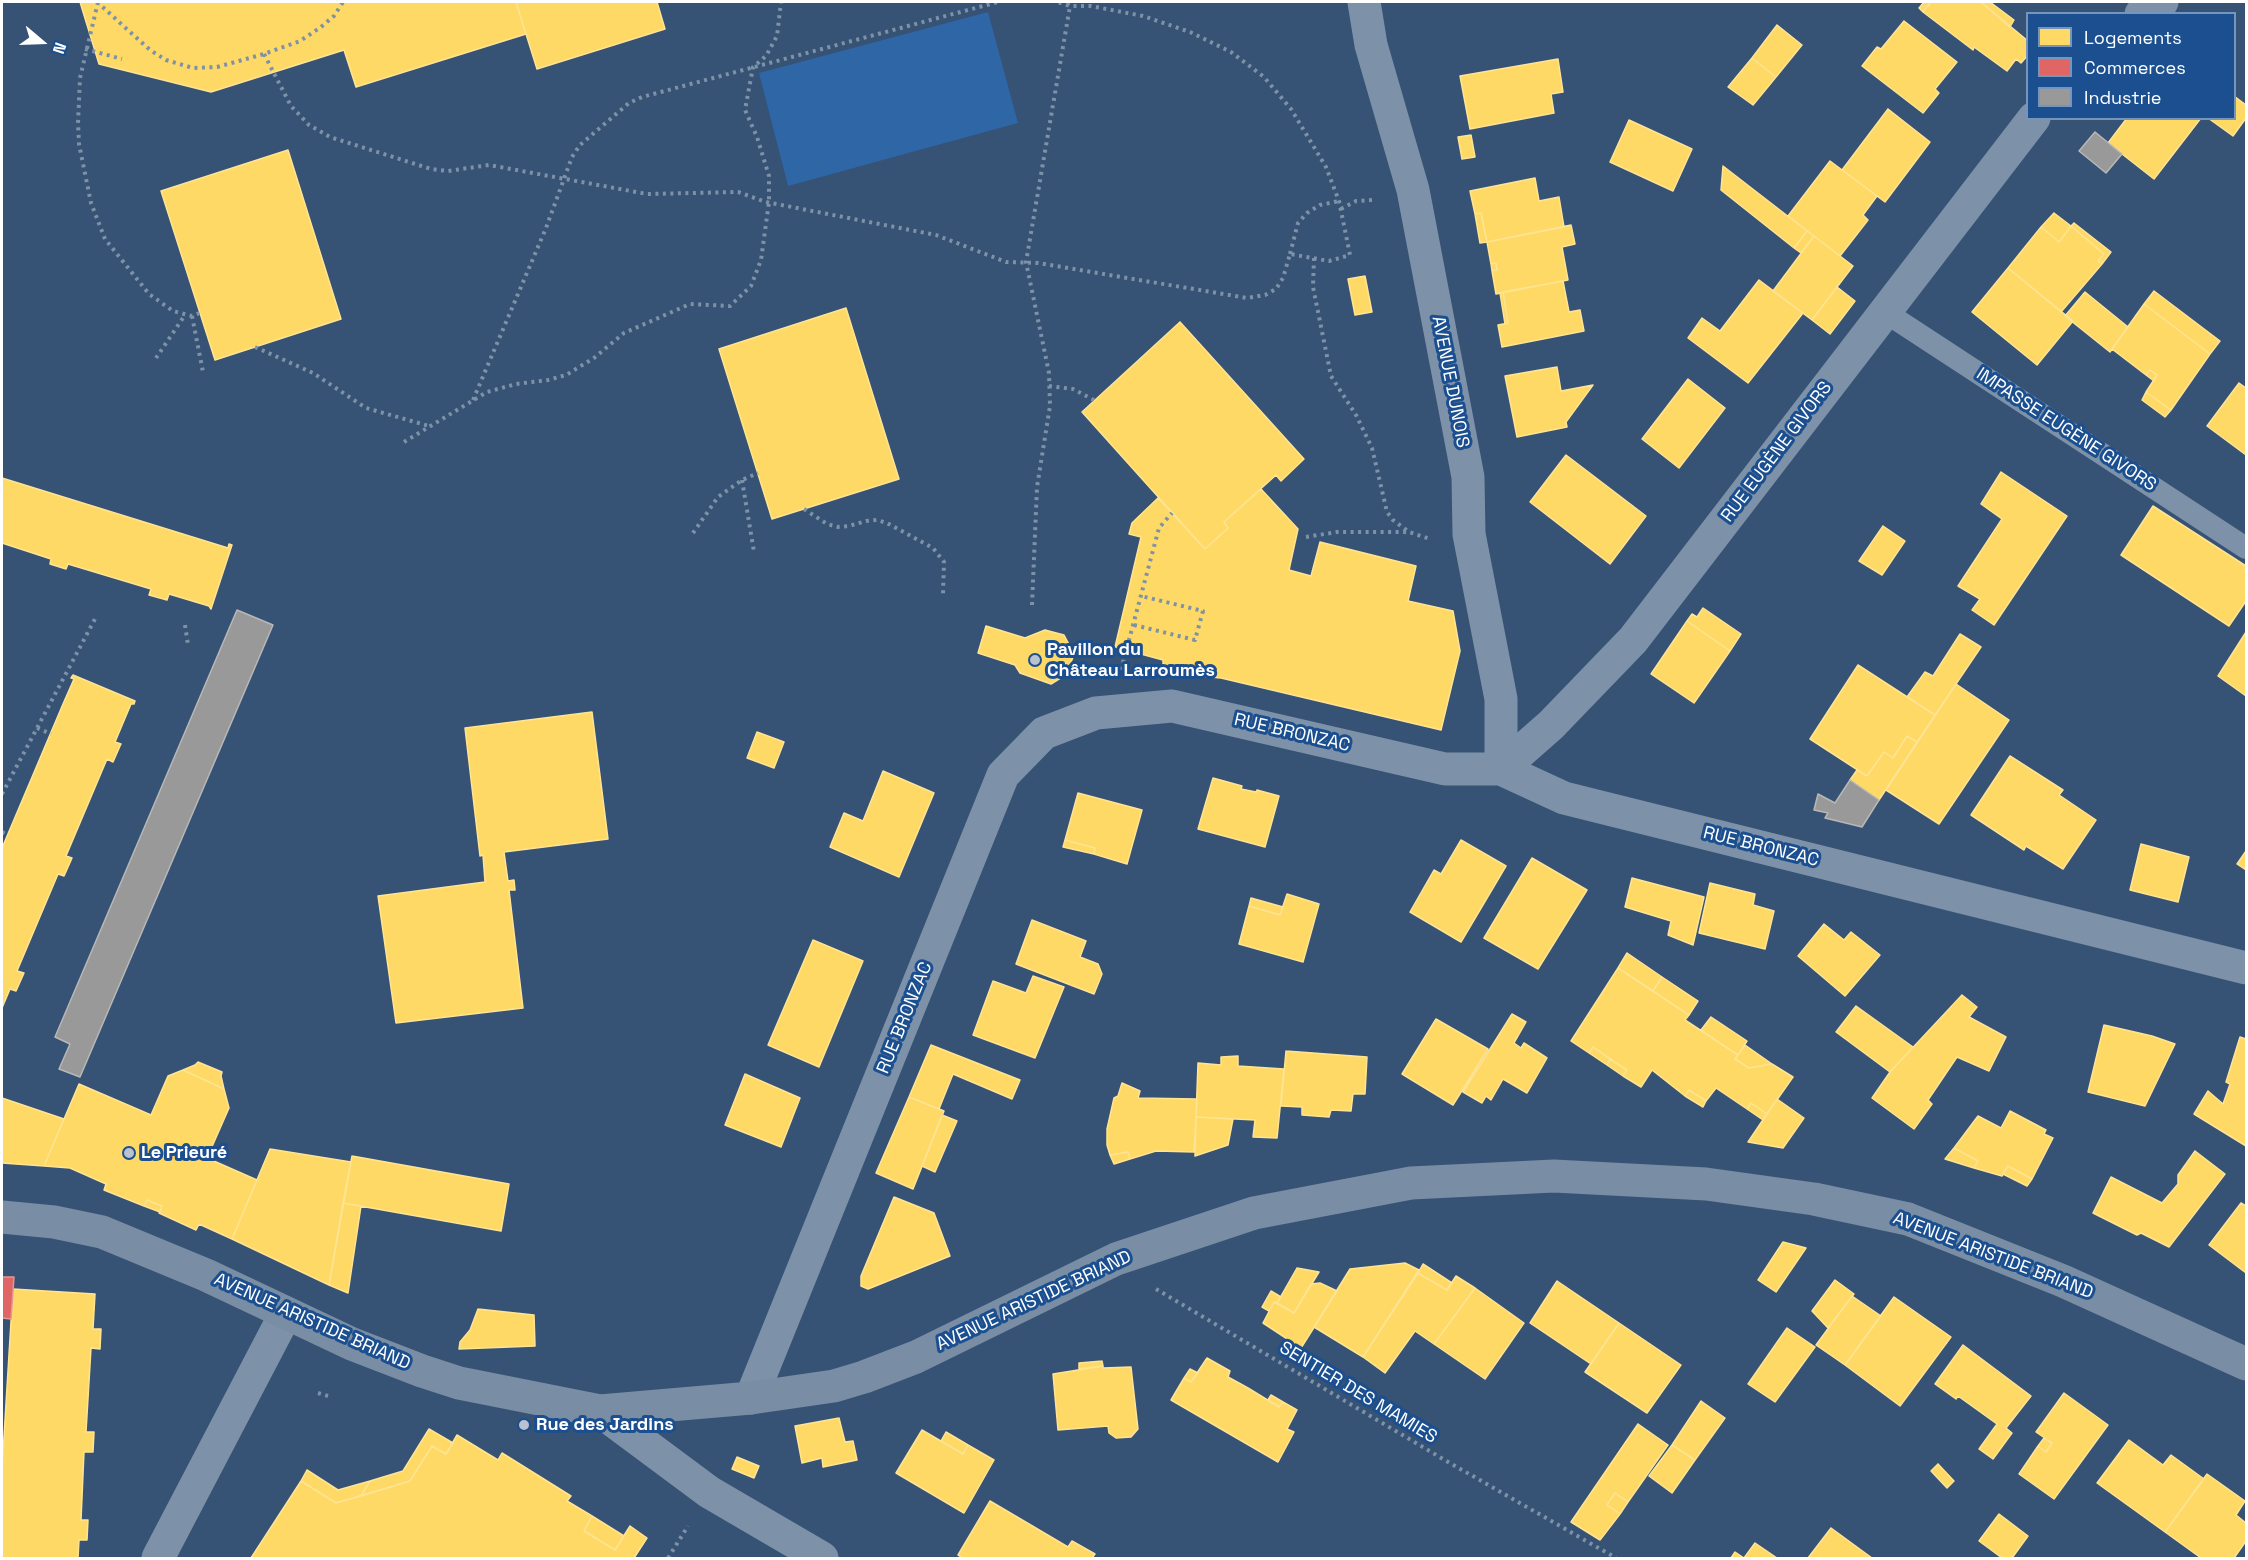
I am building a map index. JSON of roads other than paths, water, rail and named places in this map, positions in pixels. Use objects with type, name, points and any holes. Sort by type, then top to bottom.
[{"type":"street","name":"AVENUE DUNOIS","points":[[1364,2],[1371,45],[1413,190],[1468,477],[1469,534],[1501,699],[1501,768]]},
{"type":"street","points":[[2144,12],[2162,2]]},
{"type":"street","name":"RUE EUGÈNE GIVORS","points":[[1501,768],[1551,724],[1633,640],[2032,120]]},
{"type":"street","name":"RUE BRONZAC","points":[[751,1398],[1003,775],[1044,733],[1096,712],[1172,706],[1445,769],[1501,768],[1564,798],[2247,968]]},
{"type":"street","name":"AVENUE ARISTIDE BRIAND","points":[[2,1217],[54,1222],[102,1232],[152,1251],[352,1344],[450,1380],[600,1411],[751,1398],[834,1386],[864,1377],[916,1357],[1116,1259],[1254,1214],[1412,1184],[1554,1176],[1706,1184],[1814,1199],[1908,1219],[2063,1281],[2247,1364]]},
{"type":"street","points":[[158,1558],[286,1313]]},
{"type":"street","points":[[600,1411],[709,1492],[822,1558]]},
{"type":"lane","name":"IMPASSE EUGÈNE GIVORS","points":[[1885,312],[2247,548]]},
{"type":"place","name":"Pavillon du Château Larroumès","points":[[1035,660]]},
{"type":"place","name":"Le Prieuré","points":[[129,1153]]},
{"type":"place","name":"Rue des Jardins","points":[[524,1425]]}]
